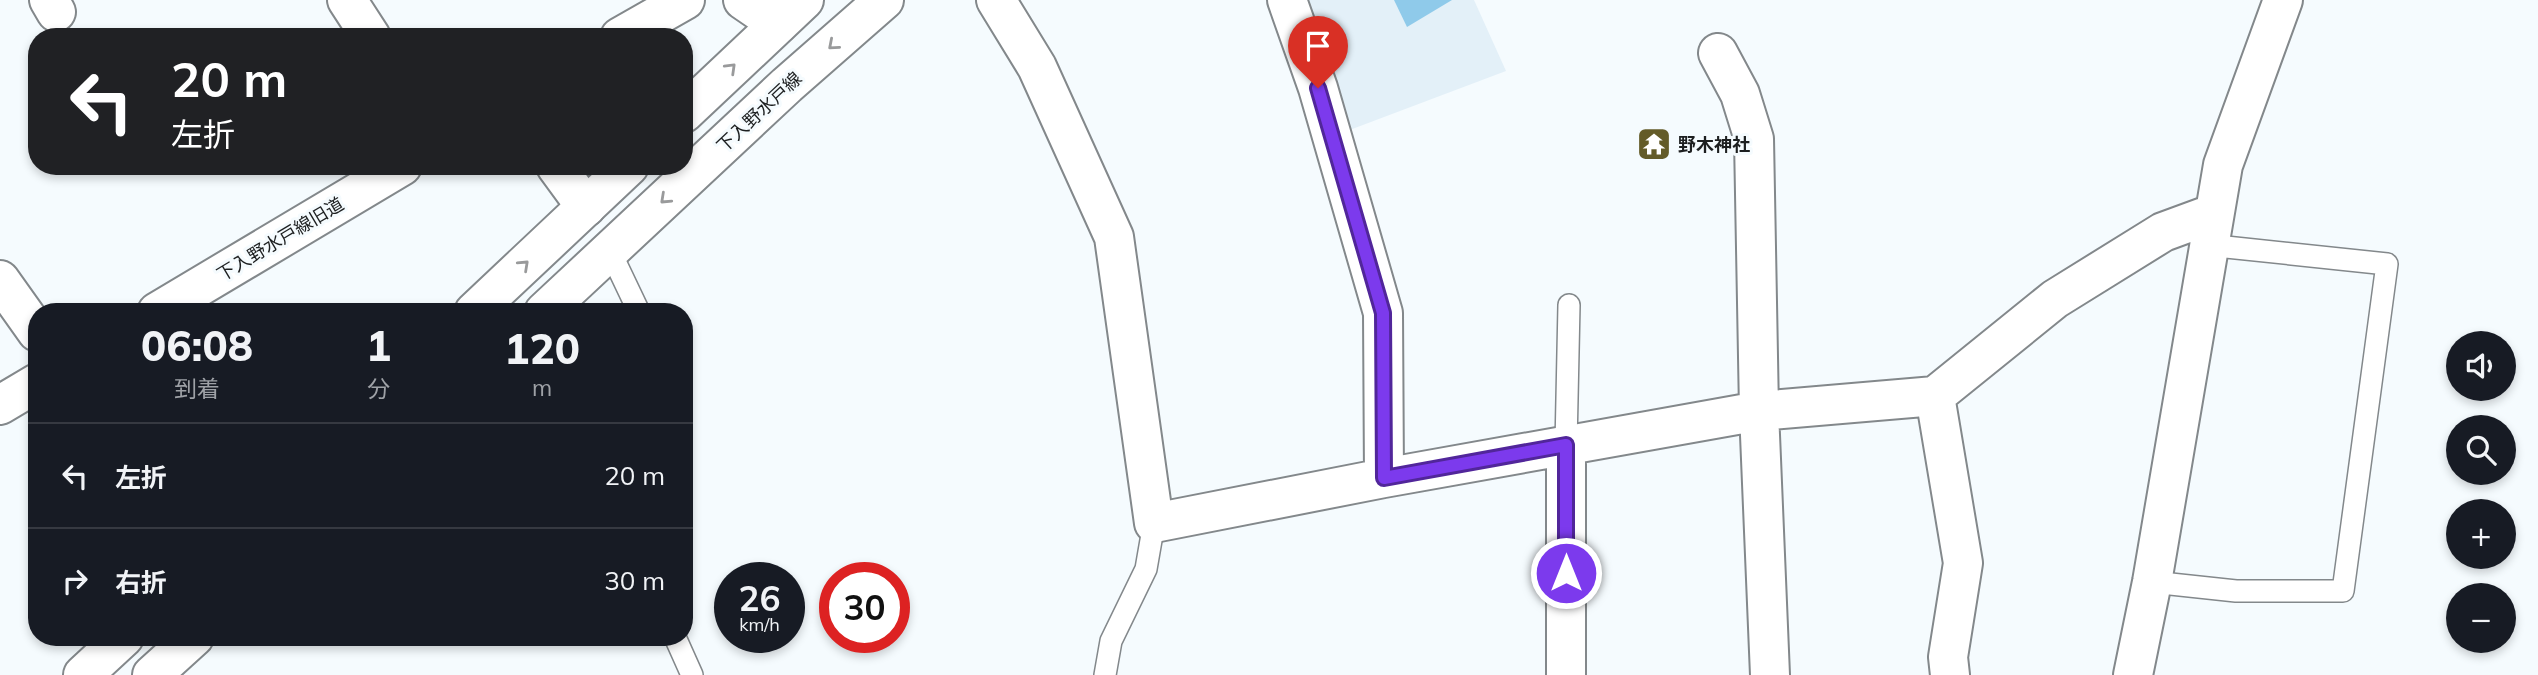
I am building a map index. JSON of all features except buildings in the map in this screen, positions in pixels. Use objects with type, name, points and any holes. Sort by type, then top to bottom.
[{"type":"street","points":[[347,0],[365,28]]},
{"type":"street","points":[[636,28],[685,0]]},
{"type":"street","points":[[743,0],[791,12]]},
{"type":"street","name":"下入野水戸線","points":[[693,173],[787,85],[884,0]]},
{"type":"street","points":[[996,0],[1037,67],[1114,237],[1154,523],[1384,478],[1759,411],[1935,396],[2055,299],[2163,232],[2210,229]]},
{"type":"street","points":[[1287,0],[1318,88],[1383,313],[1384,478]]},
{"type":"street","points":[[2133,675],[2152,582],[2222,165],[2283,0]]},
{"type":"street","points":[[693,105],[791,12]]},
{"type":"street","points":[[1718,53],[1740,94],[1755,139],[1759,411],[1770,675]]},
{"type":"street","name":"下入野水戸線旧道","points":[[173,303],[387,175]]},
{"type":"street","points":[[563,175],[586,207]]},
{"type":"street","points":[[484,303],[620,175]]},
{"type":"street","name":"下入野水戸線","points":[[554,303],[691,175]]},
{"type":"street","points":[[0,280],[28,319]]},
{"type":"street","points":[[0,405],[28,388]]},
{"type":"street","points":[[1935,396],[1963,562],[1948,657],[1950,675]]},
{"type":"street","points":[[1566,445],[1566,675]]},
{"type":"street","points":[[83,675],[114,646]]},
{"type":"street","points":[[152,675],[184,646]]},
{"type":"lane","points":[[2152,582],[2236,591],[2343,591],[2387,264],[2210,229]]},
{"type":"lane","points":[[610,251],[635,303]]},
{"type":"lane","points":[[1566,445],[1569,305]]},
{"type":"lane","points":[[1105,675],[1111,641],[1146,569],[1154,523]]},
{"type":"lane","points":[[679,646],[692,675]]},
{"type":"shaded area","points":[[1302,0],[1474,0],[1506,71],[1347,131]]},
{"type":"place","name":"野木神社","points":[[1654,144]]},
{"type":"route","points":[[1318,88],[1383,313],[1384,478],[1566,445],[1566,573]]}]
